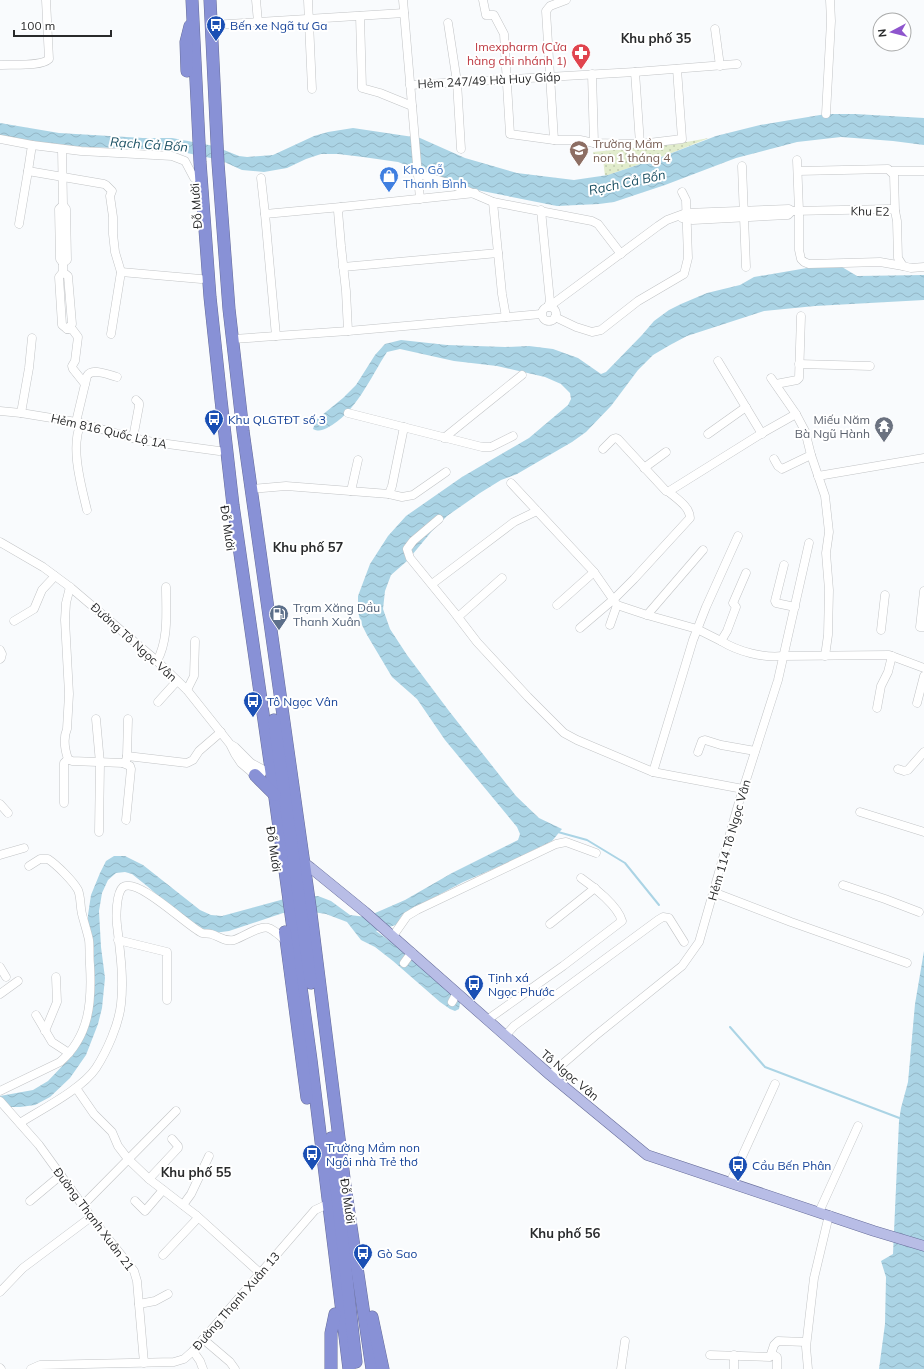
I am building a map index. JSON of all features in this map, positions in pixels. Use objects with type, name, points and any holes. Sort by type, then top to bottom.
[{"type":"highway","points":[[192,0],[205,18]]},
{"type":"highway","points":[[203,0],[205,18],[203,129],[205,162]]},
{"type":"highway","points":[[205,162],[203,129],[186,42],[205,18],[210,0]]},
{"type":"highway","name":"Đỗ Mười","points":[[205,162],[194,178],[201,278],[226,511],[272,769],[298,861],[293,892]]},
{"type":"highway","name":"Đỗ Mười","points":[[205,162],[251,489],[272,769],[270,791],[293,892]]},
{"type":"highway","name":"Đỗ Mười","points":[[205,162],[210,298],[221,400],[234,505],[272,769]]},
{"type":"highway","name":"Đỗ Mười","points":[[229,340],[244,503],[272,769]]},
{"type":"highway","points":[[270,791],[272,769]]},
{"type":"highway","points":[[293,892],[297,916]]},
{"type":"highway","points":[[293,892],[297,916]]},
{"type":"highway","name":"Đỗ Mười","points":[[297,916],[287,941],[349,1369]]},
{"type":"highway","name":"Đỗ Mười","points":[[297,916],[329,1089],[372,1369]]},
{"type":"highway","name":"Đỗ Mười","points":[[297,916],[335,1314],[342,1369]]},
{"type":"highway","name":"Đỗ Mười","points":[[336,1140],[357,1369]]},
{"type":"highway","points":[[362,1298],[367,1304],[372,1316],[383,1369]]},
{"type":"highway","points":[[331,1369],[331,1333],[335,1314]]},
{"type":"main road","name":"Tô Ngọc Vân","points":[[298,861],[312,868],[390,933],[455,997],[487,1020],[550,1076],[647,1156],[924,1246]]},
{"type":"street","points":[[0,64],[33,64],[46,62],[49,58],[46,0]]},
{"type":"street","points":[[256,0],[258,22]]},
{"type":"street","points":[[308,0],[312,89]]},
{"type":"street","points":[[403,0],[420,199]]},
{"type":"street","points":[[483,0],[486,15],[494,15],[504,34],[510,134],[554,140],[580,140],[594,143],[640,144],[682,139],[677,69]]},
{"type":"street","points":[[554,140],[546,11],[550,6],[566,0]]},
{"type":"street","points":[[826,114],[831,21],[830,0]]},
{"type":"street","points":[[205,18],[258,22],[404,13]]},
{"type":"street","points":[[360,16],[362,88],[380,93],[412,106]]},
{"type":"street","points":[[448,23],[457,82],[461,148]]},
{"type":"street","points":[[715,29],[720,66]]},
{"type":"street","name":"Hẻm 247/49 Hà Huy Giáp","points":[[410,85],[635,72],[737,64]]},
{"type":"street","points":[[635,72],[640,144]]},
{"type":"street","points":[[592,74],[594,143]]},
{"type":"street","points":[[0,140],[62,149],[172,156],[185,161],[194,178]]},
{"type":"street","points":[[19,224],[32,145]]},
{"type":"street","points":[[62,149],[63,205],[59,209],[60,260],[63,267],[59,277],[62,325],[67,328],[72,328],[78,337],[75,361],[72,366],[85,384]]},
{"type":"street","points":[[797,160],[796,211],[799,250],[801,259],[804,262],[810,264],[880,262],[911,268],[924,267]]},
{"type":"street","points":[[417,166],[425,176],[475,193],[493,202],[592,221],[598,224],[621,254]]},
{"type":"street","points":[[742,166],[746,267]]},
{"type":"street","points":[[798,170],[888,169],[891,171],[924,171]]},
{"type":"street","points":[[28,171],[63,176],[106,185],[112,191],[110,196],[113,217],[113,234],[115,252],[121,272],[111,334]]},
{"type":"street","points":[[891,171],[894,175],[895,211]]},
{"type":"street","points":[[261,178],[276,336]]},
{"type":"street","points":[[555,317],[576,327],[592,332],[601,330],[638,300],[684,274],[688,258],[686,200],[682,192]]},
{"type":"street","points":[[265,214],[475,193]]},
{"type":"street","points":[[493,202],[502,294],[506,317]]},
{"type":"street","points":[[341,207],[338,211],[346,291],[348,331]]},
{"type":"street","name":"Khu E2","points":[[686,216],[788,215],[796,211],[891,209],[895,211],[897,221],[898,258],[903,266]]},
{"type":"street","points":[[541,210],[550,301],[549,307]]},
{"type":"street","points":[[555,317],[552,320],[547,321],[543,318],[542,310],[549,307],[658,226],[668,220],[686,216]]},
{"type":"street","points":[[343,268],[498,253]]},
{"type":"street","points":[[121,272],[201,278]]},
{"type":"street","points":[[549,307],[554,309],[556,313],[555,317]]},
{"type":"street","points":[[229,340],[542,314]]},
{"type":"street","points":[[801,316],[799,378],[797,380],[773,381],[796,414],[805,431],[811,455],[825,496],[828,532],[826,553],[828,635],[825,656]]},
{"type":"street","points":[[21,412],[29,368],[32,338]]},
{"type":"street","points":[[718,360],[762,434]]},
{"type":"street","points":[[800,364],[870,366]]},
{"type":"street","points":[[86,510],[77,461],[78,430],[85,384],[89,373],[93,372],[117,377]]},
{"type":"street","points":[[444,438],[522,375]]},
{"type":"street","points":[[133,438],[139,403],[136,400]]},
{"type":"street","points":[[708,434],[746,407]]},
{"type":"street","name":"Hẻm 816 Quốc Lộ 1A","points":[[0,411],[21,412],[79,423],[133,438],[219,451]]},
{"type":"street","points":[[348,413],[482,447],[491,446],[513,436]]},
{"type":"street","points":[[669,492],[796,414]]},
{"type":"street","points":[[389,494],[404,427]]},
{"type":"street","points":[[580,628],[615,602],[690,518],[690,514],[687,509],[666,491],[616,438],[603,449]]},
{"type":"street","points":[[644,468],[666,452]]},
{"type":"street","points":[[774,459],[778,466],[782,469],[811,455]]},
{"type":"street","points":[[818,476],[924,458]]},
{"type":"street","points":[[352,491],[358,460]]},
{"type":"street","points":[[251,489],[286,486],[389,494],[408,497],[446,472]]},
{"type":"street","points":[[511,483],[594,572],[615,602],[647,615],[697,629],[733,648],[771,657],[885,655],[892,656],[924,668]]},
{"type":"street","points":[[432,584],[514,522],[537,511]]},
{"type":"street","points":[[439,519],[413,541],[407,549],[410,558],[477,642],[564,734],[653,772],[743,790]]},
{"type":"street","points":[[653,772],[697,629],[738,536]]},
{"type":"street","name":"Đường Tô Ngọc Vân","points":[[0,542],[70,587],[158,661],[187,690],[230,744],[235,746],[251,762],[272,769]]},
{"type":"street","name":"Hẻm 114 Tô Ngọc Vân","points":[[550,1076],[595,1036],[682,966],[699,942],[743,790],[778,680],[809,543]]},
{"type":"street","points":[[647,615],[703,550]]},
{"type":"street","points":[[784,565],[775,601],[776,603],[795,607]]},
{"type":"street","points":[[557,605],[594,572]]},
{"type":"street","points":[[721,642],[736,607],[733,603],[746,573]]},
{"type":"street","points":[[14,621],[34,609],[42,590],[55,576]]},
{"type":"street","points":[[458,617],[502,578]]},
{"type":"street","points":[[68,759],[65,733],[67,729],[69,694],[65,620],[66,603],[70,587]]},
{"type":"street","points":[[158,661],[165,637],[166,587]]},
{"type":"street","points":[[924,591],[920,627],[924,627]]},
{"type":"street","points":[[881,630],[885,595]]},
{"type":"street","points":[[610,625],[615,602]]},
{"type":"street","points":[[187,690],[194,676],[195,640]]},
{"type":"street","points":[[0,650],[2,658],[0,659]]},
{"type":"street","points":[[877,708],[881,686],[888,672],[892,656]]},
{"type":"street","points":[[917,703],[924,676]]},
{"type":"street","points":[[158,702],[178,681]]},
{"type":"street","points":[[96,719],[100,762],[100,832]]},
{"type":"street","points":[[126,820],[131,769],[125,759],[128,719]]},
{"type":"street","points":[[68,759],[100,762],[125,759],[187,763],[193,760],[199,751],[220,732]]},
{"type":"street","points":[[698,752],[702,741],[705,740],[721,745],[755,751]]},
{"type":"street","points":[[898,769],[904,771],[908,770],[924,752]]},
{"type":"street","points":[[64,804],[64,763],[68,759]]},
{"type":"street","points":[[0,804],[8,813]]},
{"type":"street","points":[[860,812],[924,832]]},
{"type":"street","points":[[390,933],[408,916],[417,910],[556,844],[566,842],[596,853]]},
{"type":"street","points":[[0,855],[24,848]]},
{"type":"street","points":[[0,1091],[60,1062],[69,1054],[77,1042],[88,1019],[91,989],[88,939],[81,911],[78,890],[66,874],[48,859],[40,859],[29,866]]},
{"type":"street","points":[[487,1020],[563,966],[622,921],[620,914],[596,888],[581,878]]},
{"type":"street","points":[[842,885],[919,912]]},
{"type":"street","points":[[20,1123],[76,1088],[88,1078],[96,1068],[116,1026],[121,1004],[121,977],[116,917],[120,891],[124,887],[130,886],[137,888],[166,906],[204,934],[211,934],[224,940],[234,940],[259,928],[267,927],[273,929],[287,941]]},
{"type":"street","points":[[550,924],[596,888]]},
{"type":"street","points":[[713,892],[907,963]]},
{"type":"street","points":[[505,1036],[520,1021],[658,920],[664,917],[669,918],[684,942]]},
{"type":"street","points":[[118,940],[167,952],[167,1000]]},
{"type":"street","points":[[404,963],[411,954]]},
{"type":"street","points":[[0,967],[6,977]]},
{"type":"street","points":[[44,1031],[57,1002],[56,977]]},
{"type":"street","points":[[0,994],[18,981]]},
{"type":"street","points":[[36,1015],[44,1031],[55,1045],[69,1054]]},
{"type":"street","points":[[730,1183],[775,1084]]},
{"type":"street","points":[[76,1088],[94,1114],[112,1132],[118,1146],[128,1159],[149,1179],[197,1216],[260,1273]]},
{"type":"street","points":[[0,1101],[13,1114]]},
{"type":"street","points":[[0,1107],[10,1114],[13,1114]]},
{"type":"street","points":[[83,1205],[176,1111]]},
{"type":"street","name":"Đường Thạnh Xuân 21","points":[[13,1114],[39,1145],[134,1271],[137,1281],[139,1304],[142,1365]]},
{"type":"street","points":[[818,1212],[858,1126]]},
{"type":"street","points":[[149,1179],[178,1148],[172,1139]]},
{"type":"street","points":[[183,1205],[191,1194],[209,1156]]},
{"type":"street","points":[[30,1201],[61,1175]]},
{"type":"street","points":[[135,1201],[145,1211],[163,1190]]},
{"type":"street","name":"Đường Thạnh Xuân 13","points":[[31,1369],[40,1365],[142,1365],[179,1361],[194,1351],[315,1210],[325,1205]]},
{"type":"street","points":[[808,1369],[806,1342],[814,1278],[829,1215]]},
{"type":"street","points":[[163,1255],[197,1219],[197,1216]]},
{"type":"street","points":[[0,1292],[23,1268],[92,1217]]},
{"type":"street","points":[[139,1304],[154,1301],[168,1294]]},
{"type":"street","points":[[203,1340],[230,1362],[235,1369]]},
{"type":"street","points":[[621,1369],[626,1341]]},
{"type":"street","points":[[710,1355],[770,1357],[774,1345],[778,1341],[806,1342]]},
{"type":"street","points":[[194,1351],[200,1360],[203,1369]]},
{"type":"street","points":[[772,1354],[777,1357],[777,1369]]},
{"type":"street","points":[[734,1355],[734,1369]]},
{"type":"green space","points":[[709,138],[664,156],[605,176],[603,159],[600,159],[599,156],[594,157],[593,152],[675,144]]},
{"type":"water","name":"Rạch Cả Bốn","points":[[826,114],[924,118],[924,145],[841,137],[797,142],[736,158],[665,185],[614,202],[557,206],[472,189],[398,162],[363,157],[338,154],[321,154],[287,168],[264,172],[242,170],[220,160],[173,150],[57,146],[0,136],[0,123],[59,133],[143,138],[172,138],[214,146],[239,156],[247,157],[273,155],[314,136],[353,128],[420,138],[465,158],[517,173],[574,180],[608,175],[716,136],[760,125]]},
{"type":"water","points":[[842,267],[857,276],[924,275],[924,300],[815,306],[764,311],[687,336],[653,355],[638,370],[611,406],[586,432],[572,442],[517,474],[501,480],[447,516],[432,531],[407,561],[391,575],[385,591],[383,609],[390,629],[407,655],[516,796],[539,818],[562,829],[552,841],[463,882],[403,914],[399,920],[399,924],[376,931],[420,963],[460,1003],[459,1009],[455,1011],[440,1002],[393,961],[375,947],[361,940],[347,922],[326,914],[313,912],[283,913],[229,931],[214,933],[195,928],[132,874],[125,872],[116,873],[108,880],[102,893],[99,911],[101,947],[105,978],[102,1008],[98,1024],[86,1055],[70,1078],[50,1097],[35,1105],[0,1107],[0,1096],[33,1090],[48,1081],[67,1061],[88,1019],[88,915],[91,895],[106,861],[114,856],[125,856],[143,865],[200,910],[211,915],[222,916],[288,898],[318,896],[331,901],[350,915],[366,917],[405,900],[452,873],[518,840],[520,834],[517,827],[445,740],[417,699],[392,677],[361,623],[358,612],[358,596],[370,564],[388,536],[406,516],[462,477],[529,438],[568,405],[571,399],[570,393],[561,384],[545,377],[497,366],[454,361],[400,349],[387,352],[362,394],[346,413],[327,428],[319,431],[313,429],[316,420],[343,398],[356,385],[375,355],[385,344],[401,340],[447,345],[505,347],[529,346],[553,349],[578,358],[601,374],[606,372],[654,321],[669,310],[681,304],[707,293],[740,285],[754,277],[807,268]]},
{"type":"water","points":[[924,951],[924,1369],[879,1369],[885,1324],[886,1277],[881,1261],[893,1254],[899,1121],[908,1082],[915,1004]]},
{"type":"waterway","points":[[558,832],[587,840],[625,863],[659,905]]},
{"type":"waterway","points":[[730,1027],[765,1067],[902,1119]]},
{"type":"place","name":"Bến xe Ngã tư Ga","points":[[216,42]]},
{"type":"place","name":"Imexpharm (Cửa hàng chi nhánh 1)","points":[[581,70]]},
{"type":"place","name":"Trường Mầm non 1 tháng 4","points":[[579,167]]},
{"type":"place","name":"Kho Gỗ Thanh Bình","points":[[389,193]]},
{"type":"place","name":"Khu QLGTĐT số 3","points":[[214,436]]},
{"type":"place","name":"Miếu Năm Bà Ngũ Hành","points":[[884,443]]},
{"type":"place","name":"Trạm Xăng Dầu Thanh Xuân","points":[[279,631]]},
{"type":"place","name":"Tô Ngọc Vân","points":[[253,718]]},
{"type":"place","name":"Tịnh xá Ngọc Phước","points":[[474,1001]]},
{"type":"place","name":"Trường Mầm non Ngôi nhà Trẻ thơ","points":[[312,1171]]},
{"type":"place","name":"Cầu Bến Phân","points":[[738,1182]]},
{"type":"place","name":"Gò Sao","points":[[363,1270]]},
{"type":"district","name":"Khu phố 35","points":[[656,38]]},
{"type":"district","name":"Khu phố 57","points":[[308,547]]},
{"type":"district","name":"Khu phố 55","points":[[196,1172]]},
{"type":"district","name":"Khu phố 56","points":[[565,1233]]}]
